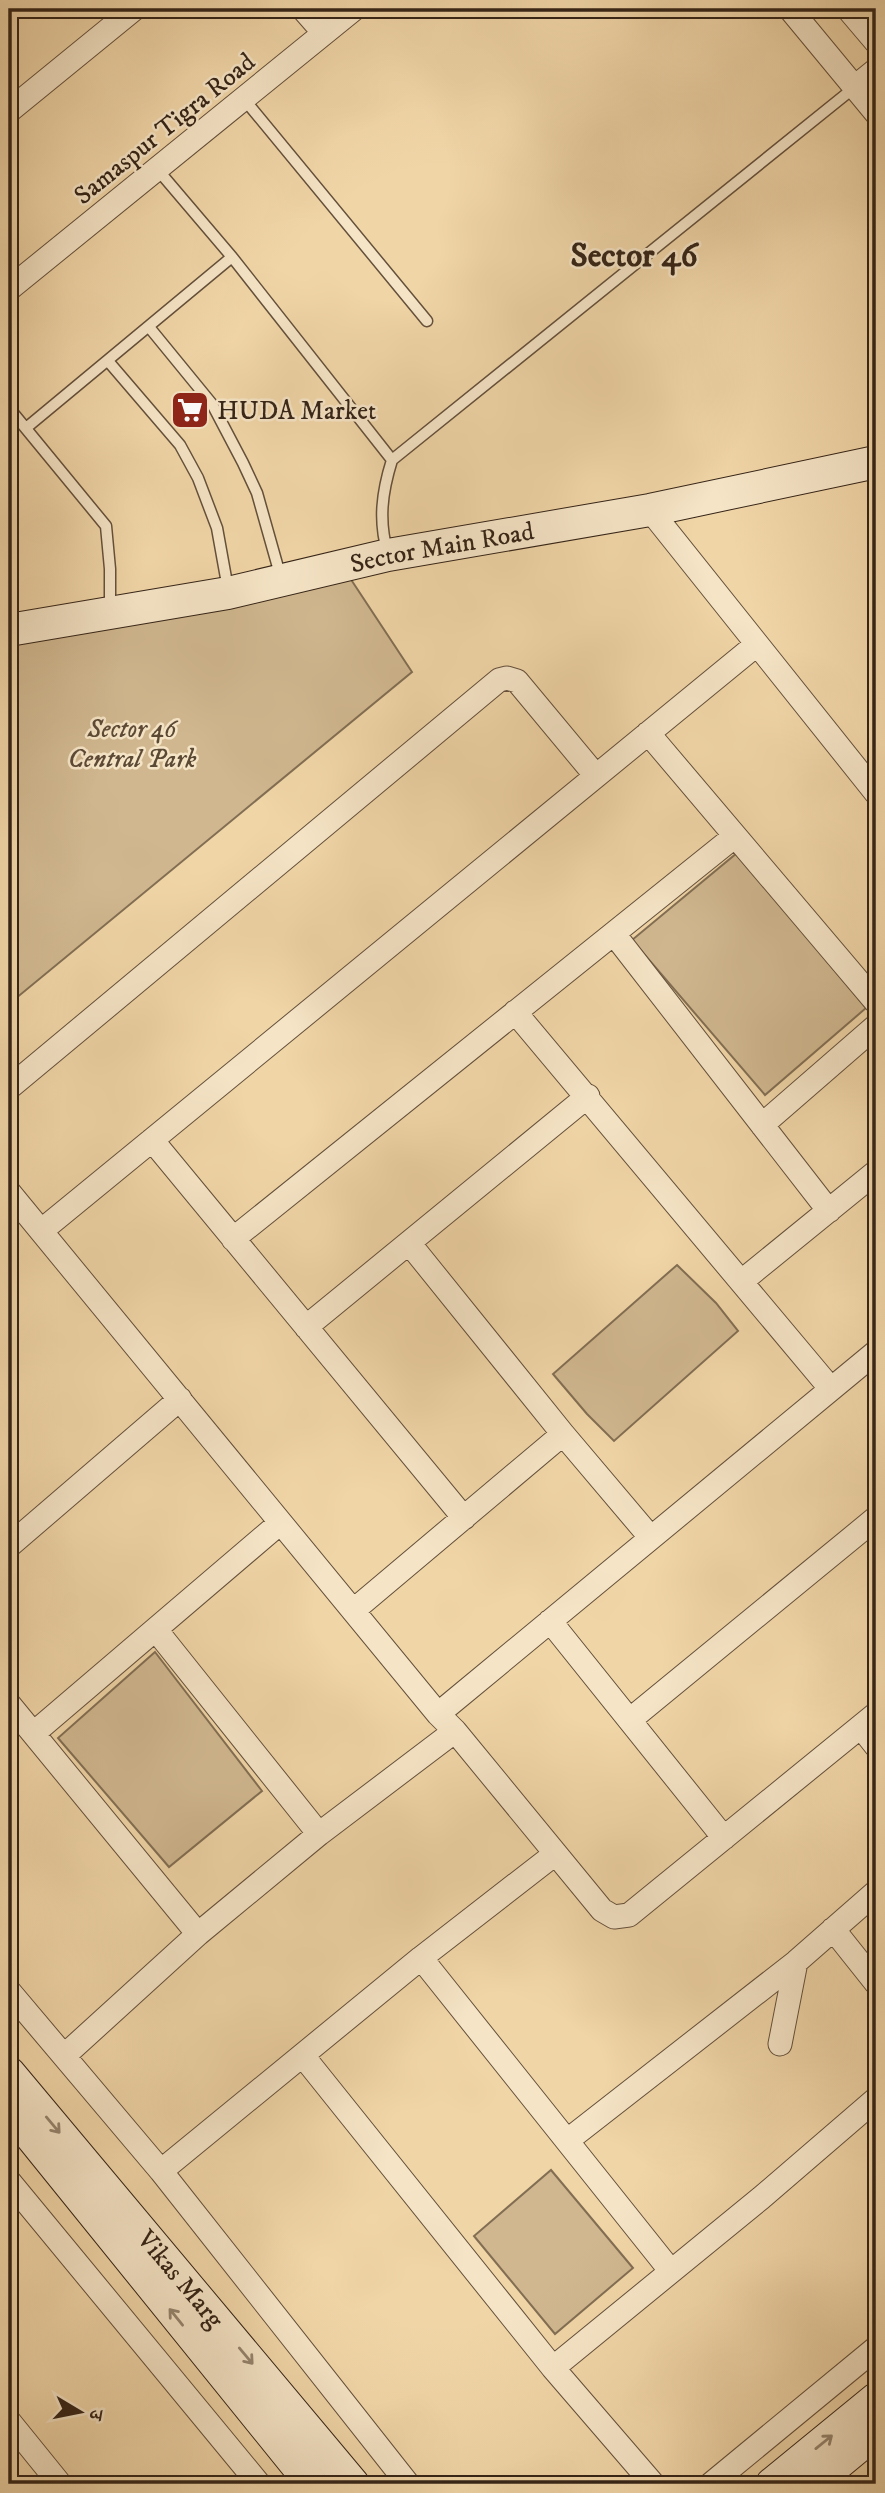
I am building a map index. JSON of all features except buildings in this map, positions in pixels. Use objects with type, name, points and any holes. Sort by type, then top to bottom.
[{"type":"main road","name":"Sector Main Road","points":[[11,628],[228,593],[388,555],[650,510],[876,462]]},
{"type":"main road","name":"Vikas Marg","points":[[9,2073],[353,2484]]},
{"type":"main road","name":"Vikas Marg","points":[[9,2109],[312,2484]]},
{"type":"main road","points":[[772,2484],[876,2399]]},
{"type":"main road","points":[[813,2484],[876,2432]]},
{"type":"street","points":[[9,111],[134,9]]},
{"type":"street","points":[[303,9],[324,33]]},
{"type":"street","name":"Samaspur Tigra Road","points":[[9,289],[354,9]]},
{"type":"street","points":[[790,9],[876,113]]},
{"type":"street","points":[[848,9],[876,42]]},
{"type":"street","points":[[855,87],[876,71]]},
{"type":"street","points":[[650,510],[876,793]]},
{"type":"street","points":[[41,1231],[756,645]]},
{"type":"street","points":[[9,1088],[499,680],[508,678],[517,681],[596,776]]},
{"type":"street","points":[[648,733],[876,1002]]},
{"type":"street","points":[[233,1239],[736,836]]},
{"type":"street","points":[[614,934],[829,1212]]},
{"type":"street","points":[[515,1012],[831,1389]]},
{"type":"street","points":[[762,1125],[876,1026]]},
{"type":"street","points":[[306,1327],[588,1096]]},
{"type":"street","points":[[152,1140],[464,1518]]},
{"type":"street","points":[[742,1281],[876,1172]]},
{"type":"street","points":[[9,1192],[602,1910],[614,1917],[629,1915],[868,1721],[876,1746]]},
{"type":"street","points":[[409,1243],[651,1538]]},
{"type":"street","points":[[438,1714],[876,1352]]},
{"type":"street","points":[[9,1546],[180,1399]]},
{"type":"street","points":[[354,1610],[564,1434]]},
{"type":"street","points":[[631,1719],[876,1518]]},
{"type":"street","points":[[34,1733],[280,1523]]},
{"type":"street","points":[[550,1621],[724,1838]]},
{"type":"street","points":[[156,1630],[319,1834]]},
{"type":"street","points":[[9,1704],[198,1934]]},
{"type":"street","points":[[64,2056],[198,1934],[319,1834],[455,1731]]},
{"type":"street","points":[[161,2171],[421,1958],[555,1854]]},
{"type":"street","points":[[568,2140],[796,1962],[876,1892]]},
{"type":"street","points":[[833,1929],[876,1983]]},
{"type":"street","points":[[421,1958],[670,2270]]},
{"type":"street","points":[[780,2044],[796,1962]]},
{"type":"street","points":[[9,1991],[161,2171],[408,2484]]},
{"type":"street","points":[[303,2056],[553,2368],[653,2484]]},
{"type":"street","points":[[553,2368],[761,2198],[876,2099]]},
{"type":"street","points":[[9,2181],[259,2484]]},
{"type":"street","points":[[711,2484],[876,2348]]},
{"type":"street","points":[[9,2421],[60,2484]]},
{"type":"lane","points":[[388,555],[383,540],[381,512],[392,460],[855,87]]},
{"type":"lane","points":[[244,99],[427,321]]},
{"type":"lane","points":[[158,170],[232,257],[392,460]]},
{"type":"lane","points":[[26,428],[232,257]]},
{"type":"lane","points":[[149,327],[212,404],[243,463],[257,493],[282,581]]},
{"type":"lane","points":[[108,361],[180,445],[198,478],[217,528],[228,593]]},
{"type":"lane","points":[[9,408],[106,526],[110,612]]},
{"type":"green space","name":"Sector 46 Central Park","points":[[350,578],[412,672],[9,1004],[9,640]]},
{"type":"green space","points":[[737,853],[866,1008],[765,1095],[632,940]]},
{"type":"green space","points":[[677,1265],[716,1303],[738,1331],[614,1441],[553,1374]]},
{"type":"green space","points":[[155,1652],[262,1791],[169,1867],[58,1738]]},
{"type":"green space","points":[[551,2170],[633,2268],[555,2334],[474,2236]]},
{"type":"place","name":"HUDA Market","points":[[190,410]]},
{"type":"district","name":"Sector 46","points":[[634,254]]}]
